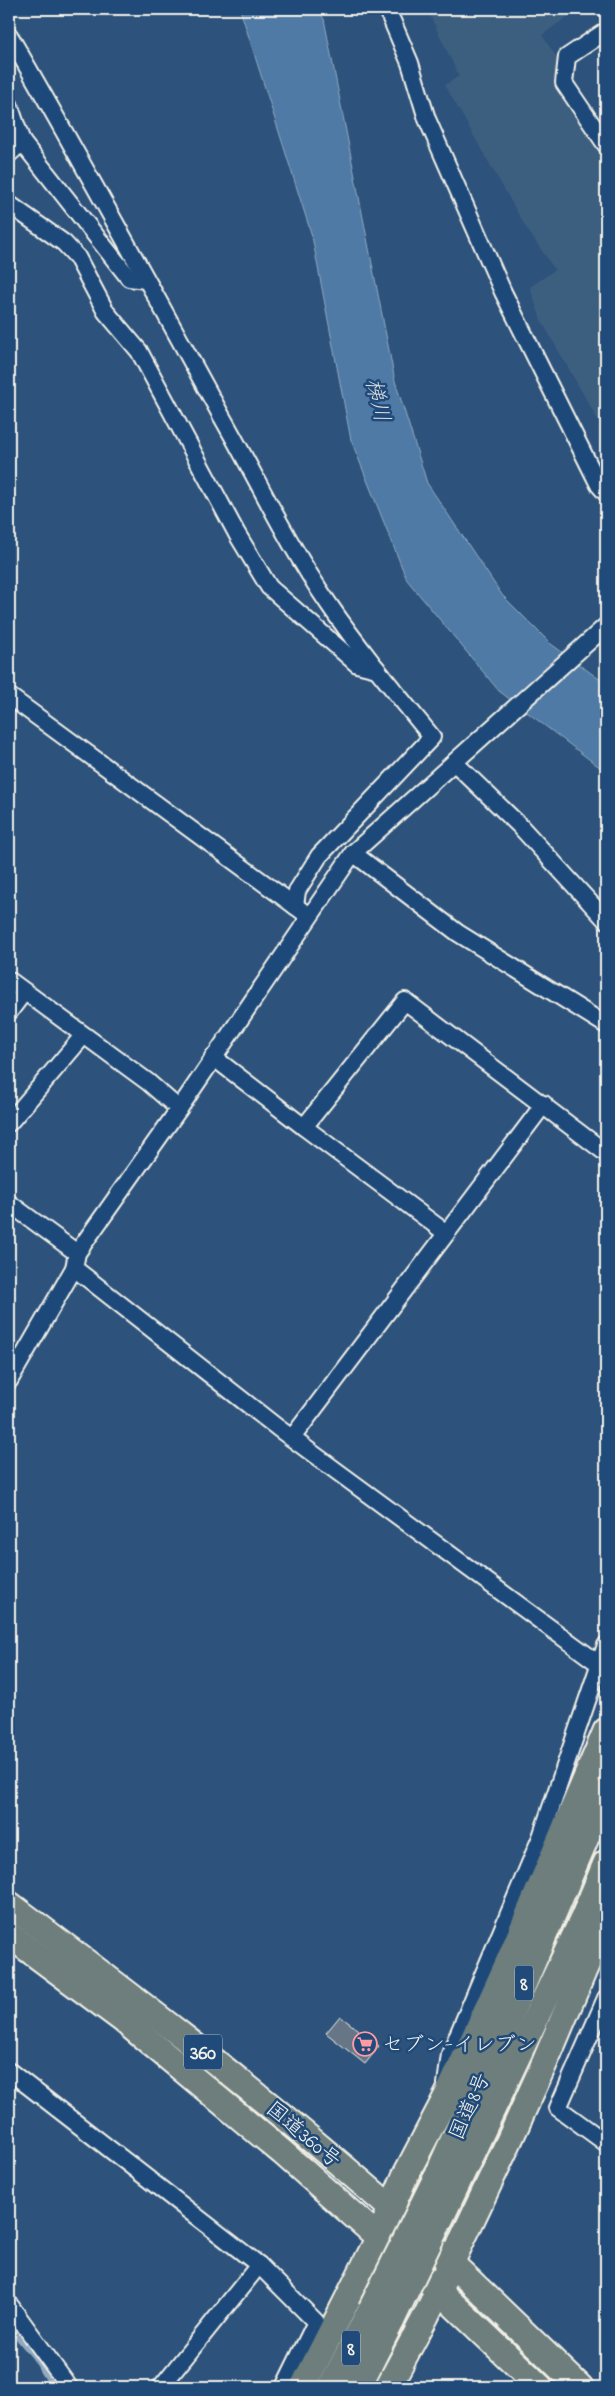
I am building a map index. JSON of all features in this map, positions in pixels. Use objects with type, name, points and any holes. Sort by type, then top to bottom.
[{"type":"highway","points":[[303,2387],[379,2237],[391,2208],[444,2102],[507,1965],[606,1731]]},
{"type":"highway","name":"国道8号","points":[[448,2179],[513,2008],[606,1791]]},
{"type":"highway","name":"国道8号","points":[[331,2387],[381,2314],[448,2179],[584,1916],[606,1863]]},
{"type":"highway","name":"国道360号","points":[[9,1904],[169,2025],[260,2098],[391,2208],[451,2262],[580,2387]]},
{"type":"highway","points":[[388,2387],[438,2290],[546,2062],[606,1918]]},
{"type":"highway","name":"国道360号","points":[[9,1935],[122,2019],[282,2152],[438,2290],[540,2387]]},
{"type":"highway","name":"国道8号","points":[[358,2387],[381,2314]]},
{"type":"street","points":[[387,9],[410,63],[427,119],[503,292],[599,485],[606,493]]},
{"type":"street","points":[[606,32],[567,57],[564,83],[606,145]]},
{"type":"street","points":[[9,35],[242,452],[282,530],[328,602],[376,669],[432,737],[318,856],[297,891],[295,906]]},
{"type":"street","points":[[9,104],[22,142],[129,278],[146,280]]},
{"type":"street","points":[[9,154],[22,142]]},
{"type":"street","points":[[9,204],[64,243],[77,257],[106,312],[139,350],[237,534],[269,587],[357,664],[376,669]]},
{"type":"street","points":[[9,1381],[76,1260],[353,853],[606,626]]},
{"type":"street","points":[[9,696],[310,917]]},
{"type":"street","points":[[460,758],[606,920]]},
{"type":"street","points":[[353,853],[458,933],[606,1025]]},
{"type":"street","points":[[9,980],[148,1082],[178,1110]]},
{"type":"street","points":[[9,1012],[24,992]]},
{"type":"street","points":[[304,1127],[405,1001],[544,1104],[606,1153]]},
{"type":"street","points":[[9,1123],[83,1036]]},
{"type":"street","points":[[213,1057],[446,1233]]},
{"type":"street","points":[[292,1438],[544,1104]]},
{"type":"street","points":[[9,1203],[292,1438],[602,1666]]},
{"type":"street","points":[[444,2102],[450,2054],[541,1838],[602,1666],[606,1644]]},
{"type":"street","points":[[606,1998],[558,2108],[606,2143]]},
{"type":"street","points":[[9,2070],[259,2265],[316,2322],[284,2387]]},
{"type":"street","points":[[161,2387],[259,2265]]},
{"type":"street","points":[[9,2304],[69,2387]]},
{"type":"street","points":[[400,2387],[412,2343]]},
{"type":"shaded area","points":[[427,9],[578,9],[542,35],[559,61],[559,91],[606,161],[606,434],[541,320],[530,287],[555,270],[525,226],[445,85],[459,76]]},
{"type":"water","name":"梯川","points":[[240,9],[317,9],[324,19],[395,381],[427,483],[502,595],[551,644],[606,684],[606,772],[499,691],[407,580],[351,440],[312,236]]},
{"type":"building","points":[[340,2016],[379,2046],[365,2064],[326,2033]]},
{"type":"waterway","points":[[9,2327],[34,2357],[53,2387]]},
{"type":"place","name":"セブン-イレブン","points":[[365,2044]]}]
